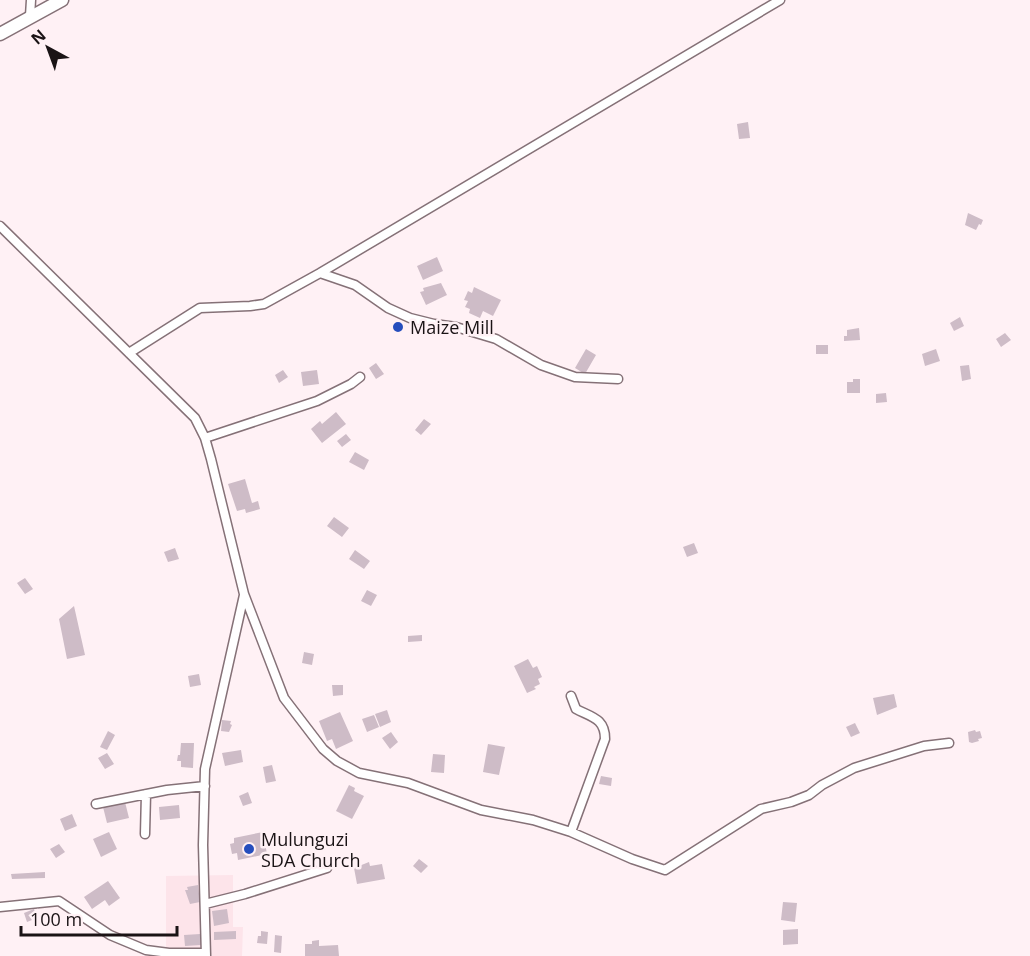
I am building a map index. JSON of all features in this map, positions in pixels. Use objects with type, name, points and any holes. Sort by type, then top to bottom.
[{"type":"main road","points":[[0,34],[62,0]]},
{"type":"street","points":[[30,16],[31,0]]},
{"type":"street","points":[[129,353],[200,308],[264,304],[321,273],[780,0]]},
{"type":"street","points":[[0,226],[195,418],[205,438],[244,594],[284,698],[323,750],[359,773],[408,783],[481,810],[533,820],[572,832],[623,856],[665,870],[761,809],[791,802],[808,795],[854,768],[924,746],[949,743]]},
{"type":"street","points":[[321,273],[355,285],[388,308],[410,318],[456,327],[496,339],[541,365],[575,376],[618,379]]},
{"type":"street","points":[[205,438],[317,401],[360,377]]},
{"type":"street","points":[[0,907],[59,901],[110,935],[146,950],[206,954],[203,845],[205,769],[244,594]]},
{"type":"street","points":[[570,696],[576,709],[595,717],[602,723],[605,730],[605,739],[572,832]]},
{"type":"street","points":[[96,804],[205,786]]},
{"type":"street","points":[[145,834],[146,794]]},
{"type":"street","points":[[205,904],[327,868]]},
{"type":"shaded area","points":[[233,875],[233,927],[243,927],[242,956],[166,956],[166,876]]},
{"type":"building","points":[[748,122],[750,138],[739,139],[737,124]]},
{"type":"building","points":[[968,213],[983,220],[976,230],[965,225]]},
{"type":"building","points":[[437,257],[443,271],[423,280],[417,266]]},
{"type":"building","points":[[441,283],[447,295],[426,305],[420,292],[424,291],[423,288]]},
{"type":"building","points":[[474,287],[501,300],[493,316],[483,311],[480,318],[469,313],[470,309],[465,307],[468,301],[464,300],[468,291],[472,293]]},
{"type":"building","points":[[960,317],[964,326],[954,331],[950,323]]},
{"type":"building","name":"Maize Mill","points":[[395,321],[405,326],[401,333],[392,329]]},
{"type":"building","points":[[859,328],[860,340],[844,341],[847,330]]},
{"type":"building","points":[[1005,333],[1011,340],[1001,347],[996,339]]},
{"type":"building","points":[[816,345],[828,345],[828,354],[816,354]]},
{"type":"building","points":[[586,349],[596,355],[585,374],[575,368]]},
{"type":"building","points":[[936,349],[940,361],[925,366],[922,354]]},
{"type":"building","points":[[376,363],[384,374],[376,379],[369,368]]},
{"type":"building","points":[[969,365],[971,379],[962,381],[960,366]]},
{"type":"building","points":[[283,370],[288,377],[279,383],[275,375]]},
{"type":"building","points":[[317,370],[319,384],[303,386],[301,372]]},
{"type":"building","points":[[853,379],[860,379],[860,393],[847,393],[847,382],[853,382]]},
{"type":"building","points":[[886,393],[887,402],[876,403],[876,394]]},
{"type":"building","points":[[336,412],[346,424],[322,443],[311,429],[320,421],[322,424]]},
{"type":"building","points":[[424,419],[431,424],[421,435],[415,430]]},
{"type":"building","points":[[346,434],[351,440],[342,447],[337,441]]},
{"type":"building","points":[[355,452],[369,460],[364,470],[349,462]]},
{"type":"building","points":[[245,479],[252,503],[258,501],[260,509],[246,513],[245,509],[237,511],[228,484]]},
{"type":"building","points":[[334,517],[349,528],[342,537],[327,526]]},
{"type":"building","points":[[694,543],[698,553],[687,557],[683,547]]},
{"type":"building","points":[[175,548],[179,559],[168,562],[164,552]]},
{"type":"building","points":[[355,550],[370,561],[364,569],[349,559]]},
{"type":"building","points":[[25,578],[33,589],[25,594],[17,583]]},
{"type":"building","points":[[367,590],[377,595],[371,606],[361,601]]},
{"type":"building","points":[[74,606],[85,655],[67,659],[59,619]]},
{"type":"building","points":[[422,635],[422,641],[408,642],[408,636]]},
{"type":"building","points":[[304,652],[314,654],[312,665],[302,663]]},
{"type":"building","points":[[528,659],[533,668],[537,666],[542,677],[538,679],[540,684],[534,687],[536,689],[527,693],[514,666]]},
{"type":"building","points":[[199,674],[201,685],[190,687],[188,676]]},
{"type":"building","points":[[332,685],[343,685],[343,695],[333,696]]},
{"type":"building","points":[[894,694],[897,707],[877,715],[873,698]]},
{"type":"building","points":[[387,710],[391,722],[380,727],[375,714]]},
{"type":"building","points":[[340,712],[353,741],[336,749],[332,739],[327,741],[319,721]]},
{"type":"building","points":[[374,715],[379,727],[367,732],[362,719]]},
{"type":"building","points":[[222,720],[231,721],[229,732],[221,731]]},
{"type":"building","points":[[855,723],[860,733],[851,737],[846,727]]},
{"type":"building","points":[[108,731],[115,735],[107,750],[100,747]]},
{"type":"building","points":[[980,731],[982,738],[978,739],[979,741],[969,742],[968,732]]},
{"type":"building","points":[[391,732],[398,742],[390,749],[382,738]]},
{"type":"building","points":[[181,743],[194,743],[193,768],[181,767],[181,761],[177,761]]},
{"type":"building","points":[[488,744],[505,747],[499,775],[483,772]]},
{"type":"building","points":[[241,750],[243,762],[225,766],[222,753]]},
{"type":"building","points":[[107,753],[114,764],[105,769],[98,758]]},
{"type":"building","points":[[433,754],[445,755],[444,773],[431,772]]},
{"type":"building","points":[[272,765],[276,781],[266,783],[263,767]]},
{"type":"building","points":[[601,776],[612,778],[611,786],[599,784]]},
{"type":"building","points":[[349,785],[355,788],[354,791],[364,796],[352,819],[336,811]]},
{"type":"building","points":[[248,792],[252,803],[243,806],[239,796]]},
{"type":"building","points":[[125,802],[129,818],[107,823],[103,807]]},
{"type":"building","points":[[179,805],[180,818],[160,820],[159,807]]},
{"type":"building","points":[[72,814],[77,826],[65,831],[60,819]]},
{"type":"building","points":[[109,832],[117,849],[101,857],[93,839]]},
{"type":"building","name":"Mulunguzi SDA Church","points":[[263,832],[267,854],[238,860],[237,853],[232,854],[230,844],[234,843],[234,838]]},
{"type":"building","points":[[59,844],[65,852],[56,858],[50,849]]},
{"type":"building","points":[[419,859],[428,866],[421,873],[413,866]]},
{"type":"building","points":[[369,862],[370,866],[382,864],[385,879],[357,884],[354,868]]},
{"type":"building","points":[[45,872],[45,878],[12,879],[11,874]]},
{"type":"building","points":[[108,881],[120,898],[109,906],[105,900],[92,909],[84,897]]},
{"type":"building","points":[[198,885],[200,902],[190,904],[185,890],[188,890],[187,887]]},
{"type":"building","points":[[783,902],[797,903],[795,922],[781,920]]},
{"type":"building","points":[[34,909],[37,918],[27,922],[24,913]]},
{"type":"building","points":[[227,909],[229,923],[214,926],[212,911]]},
{"type":"building","points":[[798,929],[798,944],[783,945],[783,930]]},
{"type":"building","points":[[236,931],[236,939],[214,940],[214,932]]},
{"type":"building","points":[[261,931],[268,932],[267,944],[257,943]]},
{"type":"building","points":[[200,934],[201,945],[185,946],[184,935]]},
{"type":"building","points":[[275,935],[282,936],[281,953],[274,952]]},
{"type":"building","points":[[319,940],[319,946],[338,945],[339,956],[305,956],[305,944],[312,944],[312,941]]},
{"type":"place","name":"Maize Mill","points":[[398,327]]},
{"type":"place","name":"Mulunguzi SDA Church","points":[[249,849]]}]
